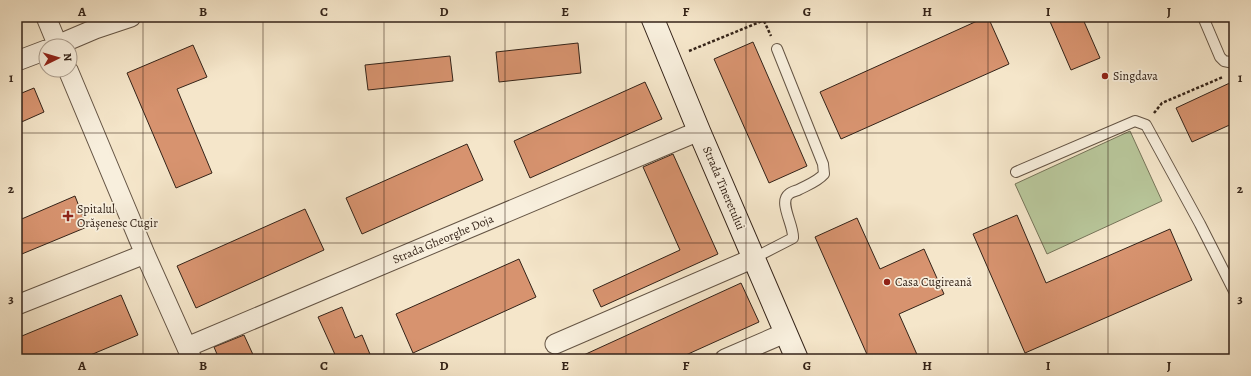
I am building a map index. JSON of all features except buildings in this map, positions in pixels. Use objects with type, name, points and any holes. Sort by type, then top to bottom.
[{"type":"street","points":[[46,17],[52,38]]},
{"type":"street","points":[[75,38],[131,17]]},
{"type":"street","name":"Strada Tineretului","points":[[652,17],[699,131],[797,359]]},
{"type":"street","points":[[17,62],[38,53]]},
{"type":"street","points":[[71,78],[145,254],[189,353]]},
{"type":"street","name":"Strada Gheorghe Doja","points":[[189,353],[699,131]]},
{"type":"street","points":[[17,305],[145,254]]},
{"type":"street","points":[[555,344],[754,258]]},
{"type":"street","points":[[724,359],[785,333]]},
{"type":"lane","points":[[1203,17],[1220,57],[1224,61],[1233,63]]},
{"type":"lane","points":[[754,258],[793,238],[794,232],[784,201],[788,194],[819,180],[824,174],[823,164],[777,49]]},
{"type":"lane","points":[[1016,172],[1135,121],[1146,125],[1200,224],[1234,291]]},
{"type":"path","points":[[682,54],[772,17]]},
{"type":"path","points":[[1146,125],[1162,103],[1226,76],[1233,63]]},
{"type":"green space","points":[[1130,131],[1162,201],[1047,254],[1015,184]]},
{"type":"place","name":"Singdava","points":[[1105,76]]},
{"type":"place","name":"Spitalul Orășenesc Cugir","points":[[68,216]]},
{"type":"place","name":"Casa Cugireană","points":[[887,282]]}]
